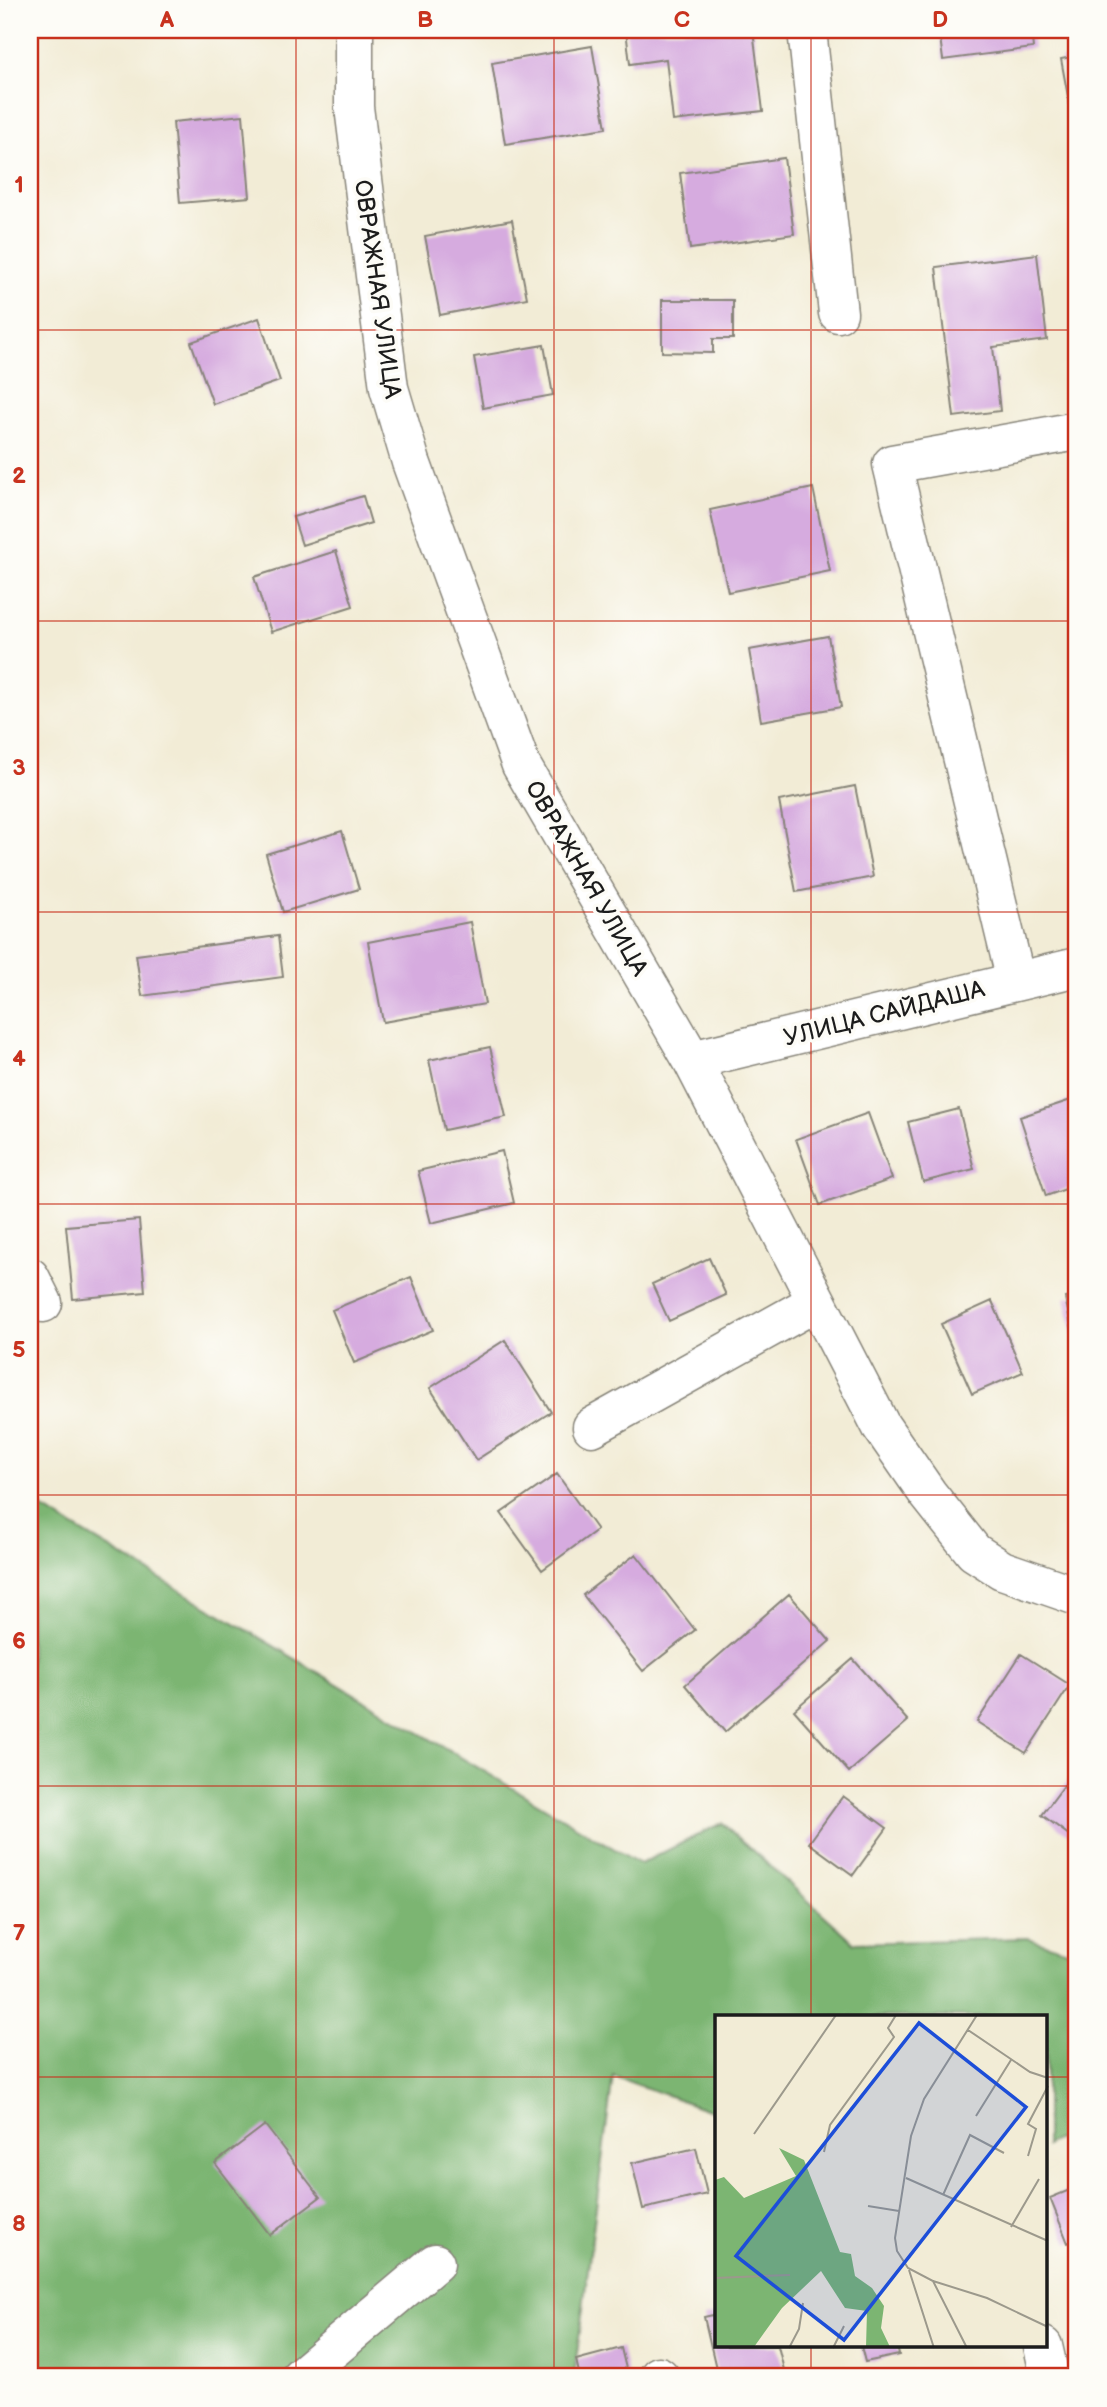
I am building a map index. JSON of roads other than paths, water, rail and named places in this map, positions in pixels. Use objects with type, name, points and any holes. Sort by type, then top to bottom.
[{"type":"street","name":"ОВРАЖНАЯ УЛИЦА","points":[[354,30],[354,107],[389,388],[411,462],[521,765],[692,1060],[881,1426],[928,1494],[975,1552],[1002,1570],[1077,1596]]},
{"type":"street","points":[[807,30],[838,313]]},
{"type":"street","points":[[1016,981],[892,464],[1077,431]]},
{"type":"street","name":"УЛИЦА САЙДАША","points":[[692,1060],[1077,967]]},
{"type":"street","points":[[592,1427],[816,1302]]},
{"type":"street","points":[[300,2377],[435,2263]]},
{"type":"street","points":[[1043,2348],[1050,2377]]}]
